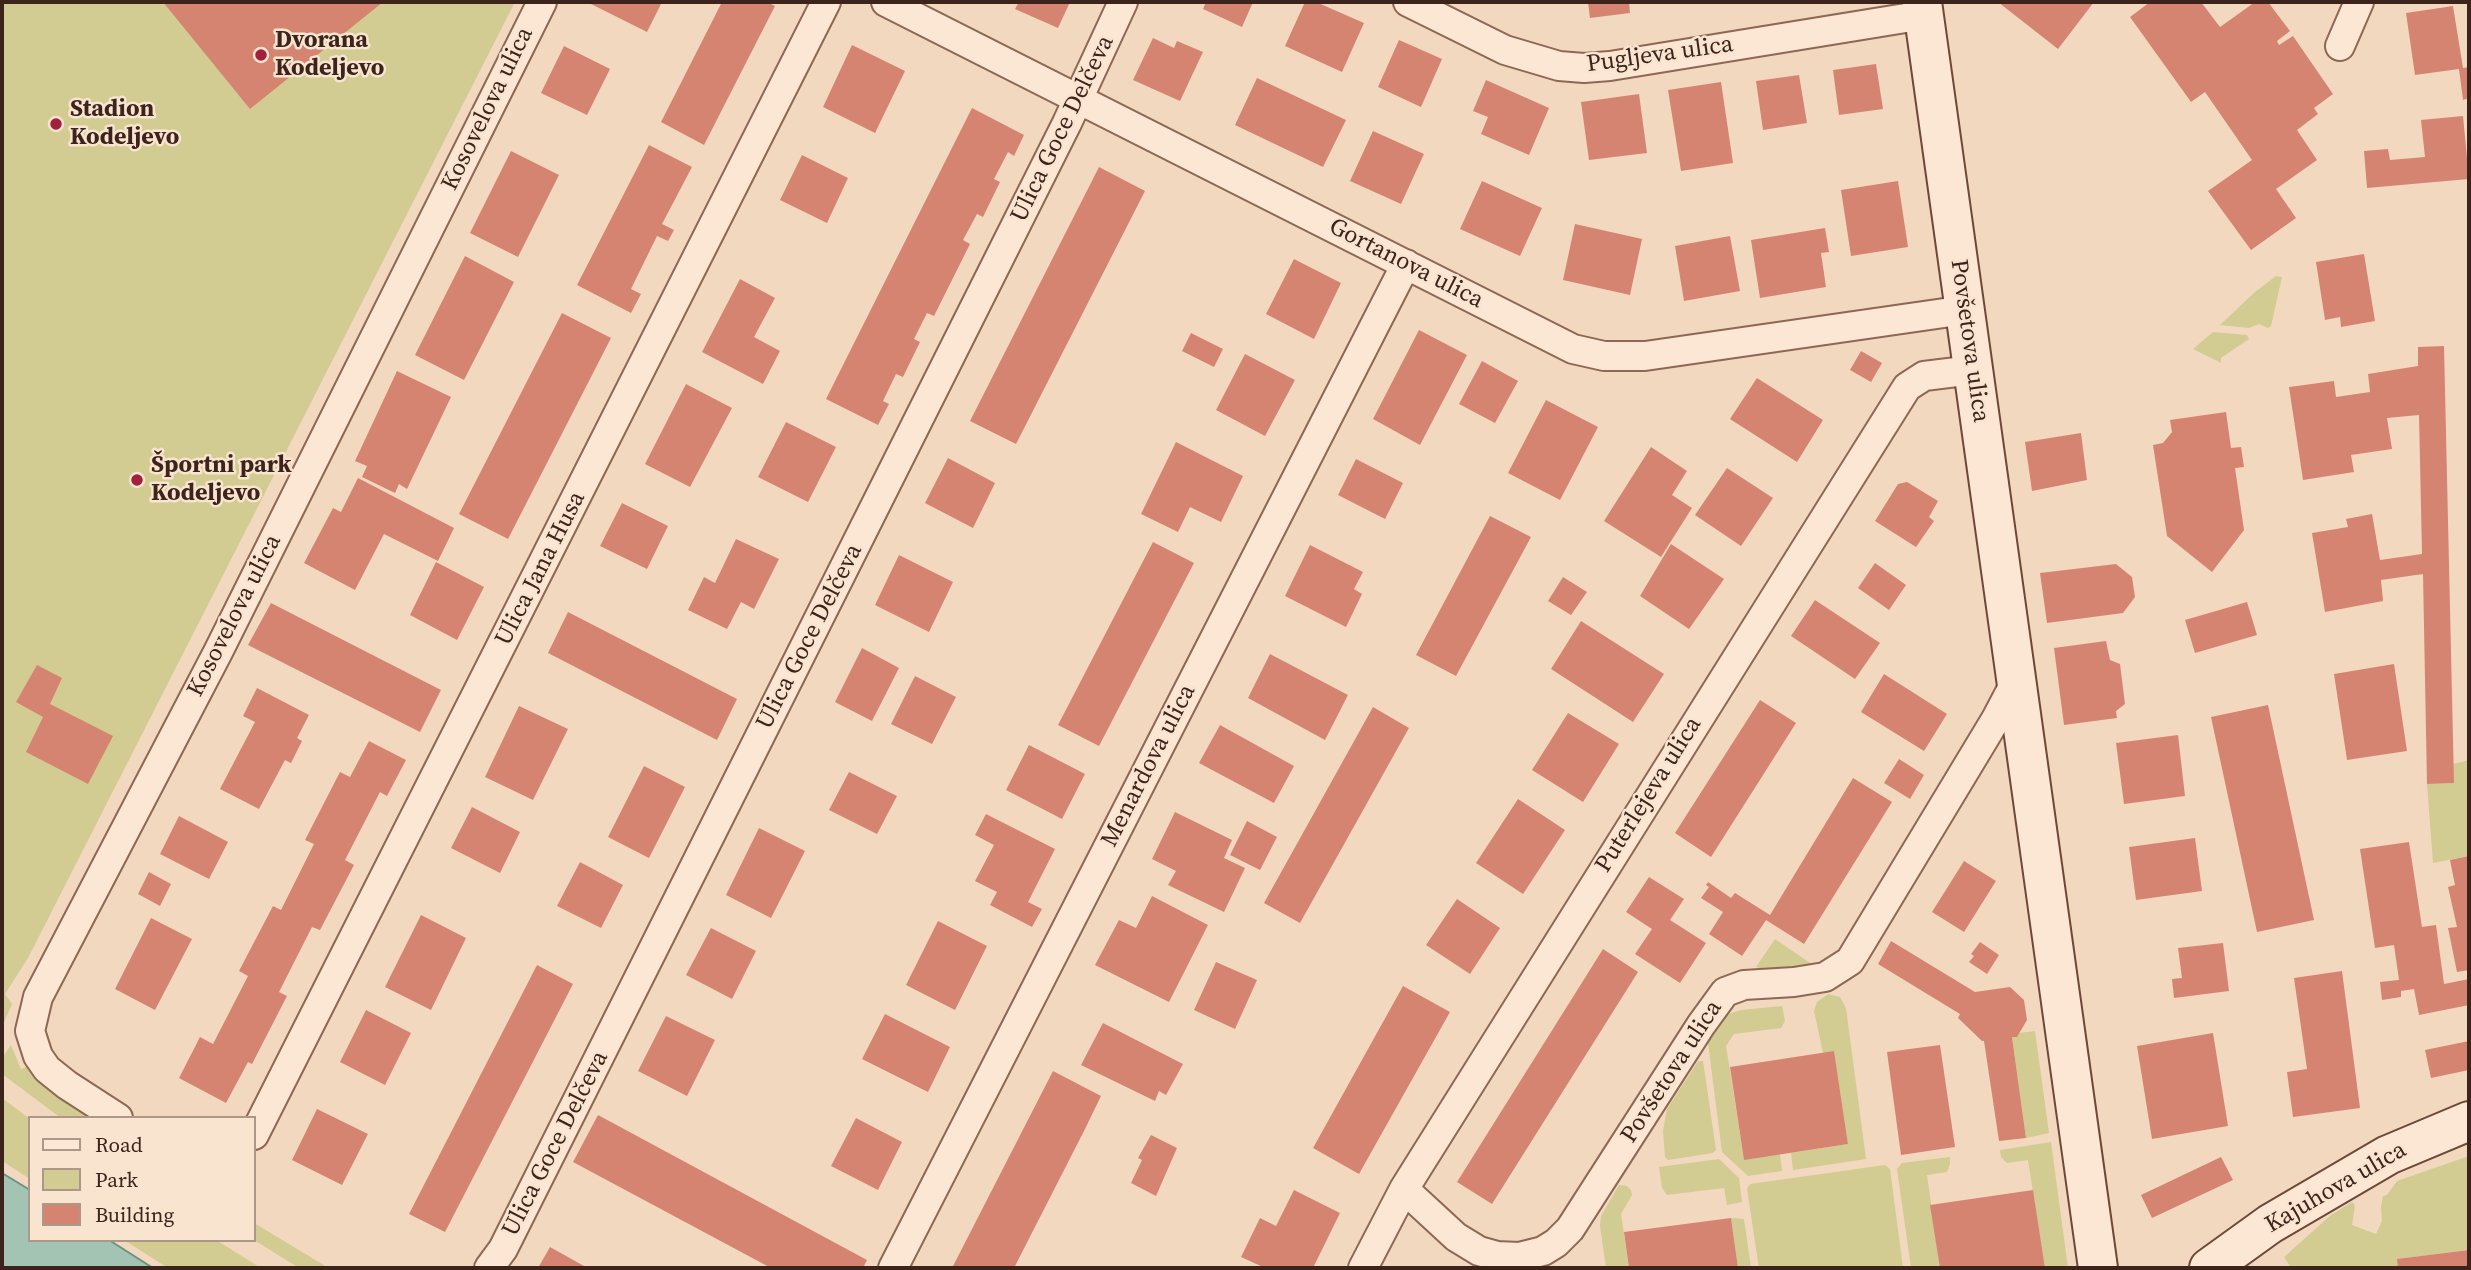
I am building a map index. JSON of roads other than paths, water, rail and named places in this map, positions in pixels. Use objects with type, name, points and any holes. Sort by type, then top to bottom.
[{"type":"street","name":"Kosovelova ulica","points":[[115,1116],[47,1069],[33,1043],[30,1031],[41,991],[218,652],[542,2]]},
{"type":"street","name":"Ulica Jana Husa","points":[[256,1131],[827,2]]},
{"type":"street","name":"Gortanova ulica","points":[[886,2],[1573,349],[1604,356],[1645,356],[1965,310]]},
{"type":"street","name":"Ulica Goce Delčeva","points":[[489,1268],[503,1249],[1079,99],[1123,2]]},
{"type":"street","name":"Pugljeva ulica","points":[[1408,2],[1505,50],[1559,66],[1584,68],[1610,66],[1923,8]]},
{"type":"street","points":[[2340,46],[2359,2]]},
{"type":"street","name":"Povšetova ulica","points":[[1923,8],[2098,1268]]},
{"type":"street","name":"Menardova ulica","points":[[893,1268],[1406,264]]},
{"type":"street","name":"Puterlejeva ulica","points":[[1363,1268],[1404,1189],[1906,387],[1924,376],[1973,370]]},
{"type":"street","name":"Povšetova ulica","points":[[1404,1189],[1456,1237],[1479,1251],[1497,1256],[1519,1257],[1543,1251],[1556,1243],[1570,1228],[1725,992],[1744,985],[1810,981],[1825,977],[1850,961],[1996,719],[2016,681]]},
{"type":"street","name":"Kajuhova ulica","points":[[2209,1268],[2270,1224],[2378,1160],[2469,1121]]},
{"type":"place","name":"Dvorana Kodeljevo","points":[[261,55]]},
{"type":"place","name":"Stadion Kodeljevo","points":[[56,124]]},
{"type":"place","name":"Športni park Kodeljevo","points":[[137,480]]}]
